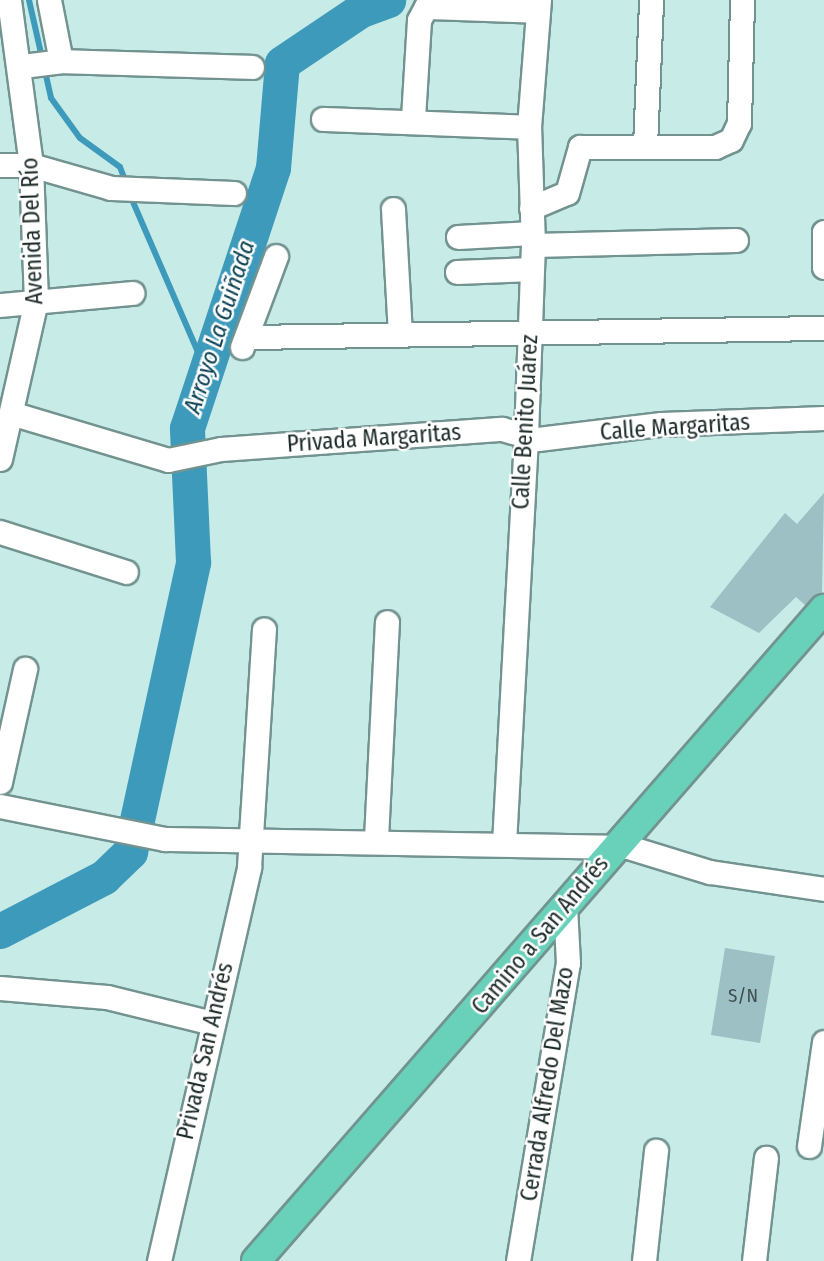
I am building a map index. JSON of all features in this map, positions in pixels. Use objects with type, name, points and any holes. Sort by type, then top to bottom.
[{"type":"main road","name":"Camino a San Andrés","points":[[256,1261],[615,846],[818,623]]},
{"type":"street","name":"Avenida Del Río","points":[[0,459],[14,414],[36,301],[31,164],[43,63],[8,38],[9,0]]},
{"type":"street","points":[[48,0],[43,63],[252,67]]},
{"type":"street","points":[[645,146],[650,0]]},
{"type":"street","points":[[531,208],[567,193],[580,148],[715,147],[731,140],[739,123],[742,0]]},
{"type":"street","points":[[413,118],[419,20],[426,7],[538,5]]},
{"type":"street","name":"Calle Benito Juárez","points":[[505,844],[526,435],[533,239],[529,127],[538,5]]},
{"type":"street","points":[[323,119],[413,118],[529,127]]},
{"type":"street","points":[[0,165],[31,164],[111,188],[234,193]]},
{"type":"street","points":[[393,209],[400,335]]},
{"type":"street","points":[[824,232],[824,267]]},
{"type":"street","points":[[457,237],[736,240]]},
{"type":"street","points":[[276,256],[245,342],[400,335],[824,328]]},
{"type":"street","points":[[457,272],[532,269]]},
{"type":"street","points":[[0,305],[132,293]]},
{"type":"street","name":"Privada Margaritas","points":[[14,414],[174,459],[215,450],[502,429],[526,435]]},
{"type":"street","name":"Calle Margaritas","points":[[526,435],[824,418]]},
{"type":"street","points":[[0,532],[126,572]]},
{"type":"street","points":[[376,838],[387,622]]},
{"type":"street","name":"Privada San Andrés","points":[[159,1261],[252,841],[264,629]]},
{"type":"street","points":[[0,782],[25,669]]},
{"type":"street","points":[[0,806],[150,838],[252,841],[376,838],[615,846],[710,872],[824,889]]},
{"type":"street","name":"Cerrada Alfredo Del Mazo","points":[[518,1261],[568,963],[565,906]]},
{"type":"street","points":[[0,988],[107,997],[212,1023]]},
{"type":"street","points":[[808,1146],[824,1042]]},
{"type":"street","points":[[644,1261],[656,1152]]},
{"type":"street","points":[[754,1261],[766,1158]]},
{"type":"building","points":[[824,493],[822,593],[805,605],[796,597],[759,633],[710,607],[785,513],[797,524]]},
{"type":"building","points":[[725,948],[775,956],[760,1043],[711,1035]]},
{"type":"waterway","points":[[29,0],[51,98],[80,138],[120,167],[127,185]]},
{"type":"waterway","name":"Arroyo La Guiñada","points":[[0,931],[104,877],[130,852],[193,562],[187,428],[273,168],[282,63],[361,10],[388,0]]},
{"type":"waterway","points":[[130,195],[206,371]]}]
